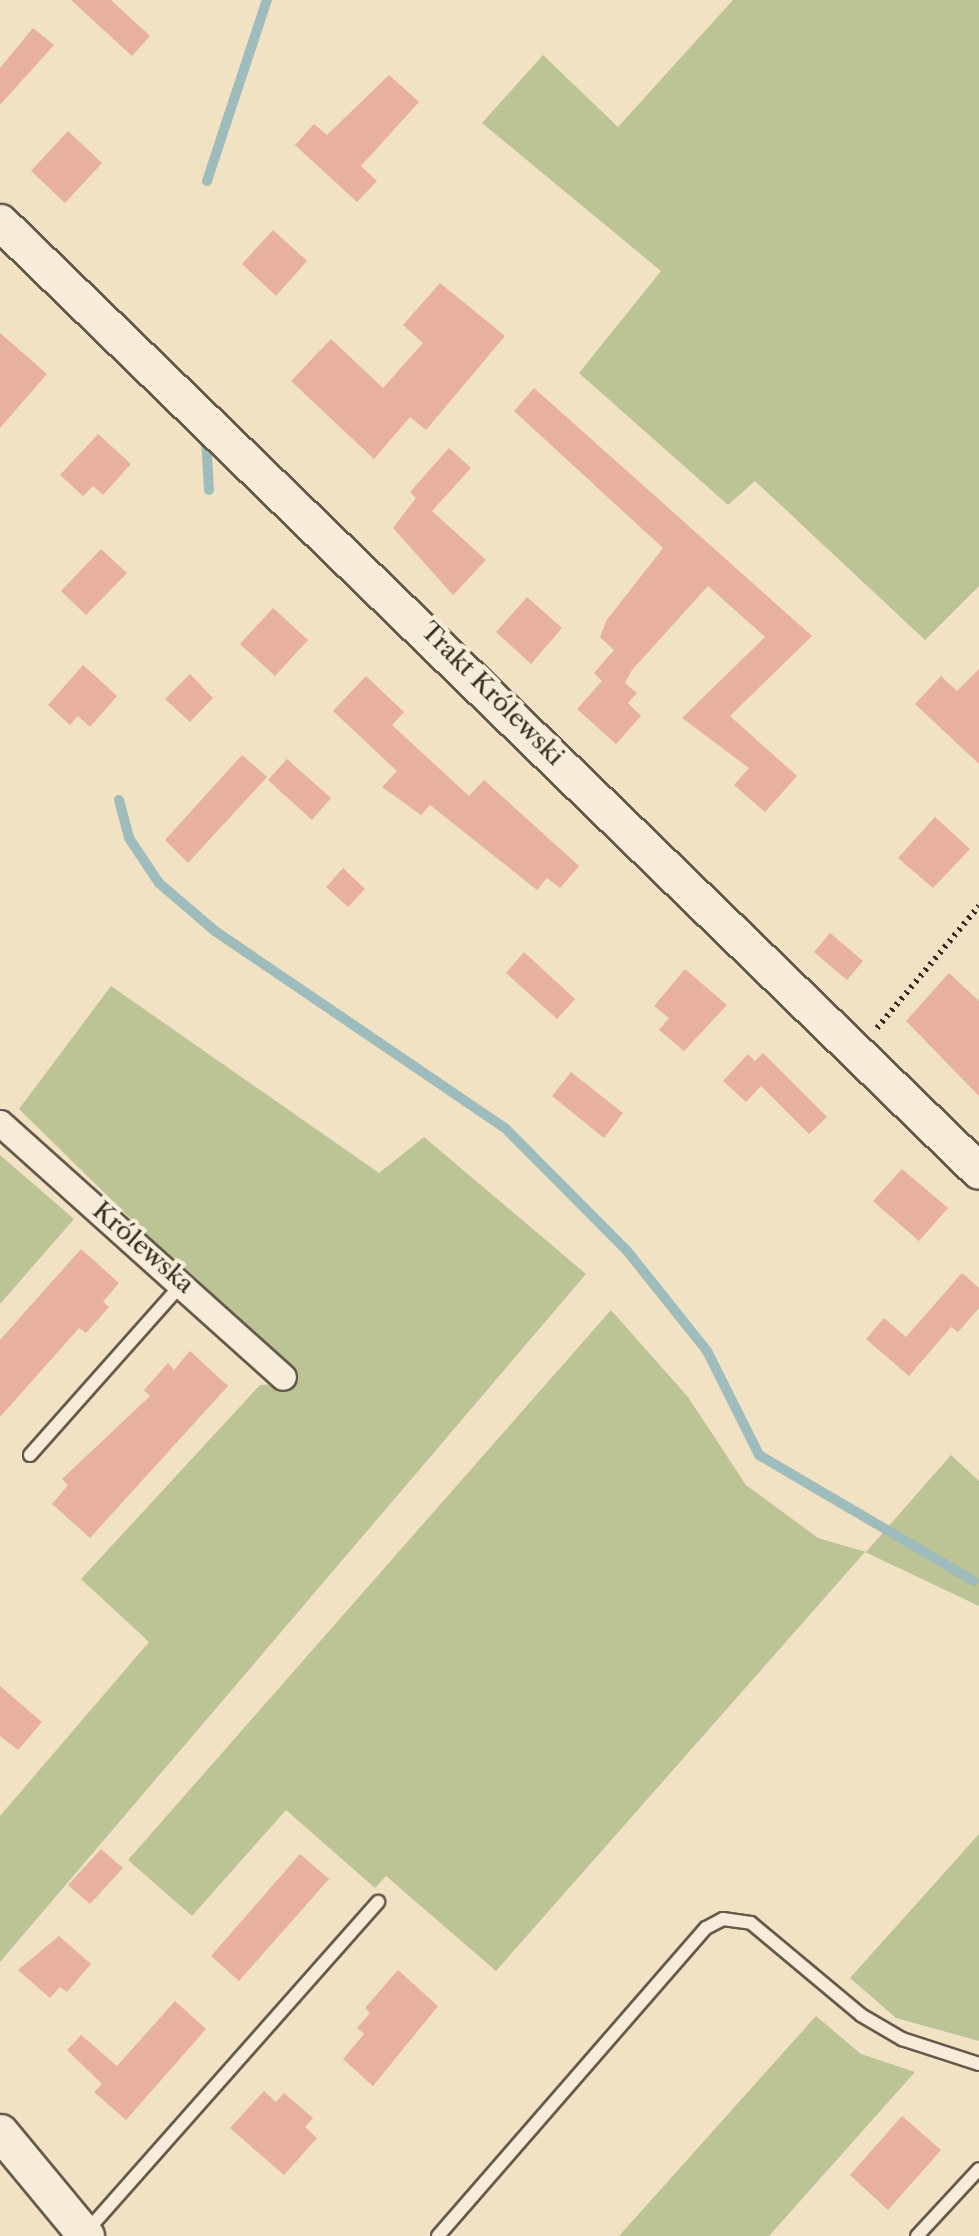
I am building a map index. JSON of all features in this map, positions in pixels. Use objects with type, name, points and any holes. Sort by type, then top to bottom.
[{"type":"street","name":"Trakt Królewski","points":[[0,222],[297,502],[979,1171]]},
{"type":"street","name":"Królewska","points":[[0,1124],[184,1282],[283,1376]]},
{"type":"street","points":[[0,2132],[86,2235]]},
{"type":"lane","points":[[30,1455],[184,1282]]},
{"type":"lane","points":[[86,2235],[378,1902]]},
{"type":"lane","points":[[438,2236],[706,1928],[724,1919],[751,1922],[836,1993],[902,2038],[979,2064]]},
{"type":"lane","points":[[917,2236],[979,2169]]},
{"type":"path","points":[[856,1054],[979,906]]},
{"type":"green space","points":[[733,0],[979,0],[979,586],[925,640],[755,481],[728,505],[579,373],[661,271],[482,123],[543,55],[618,127]]},
{"type":"green space","points":[[111,986],[379,1173],[424,1137],[586,1274],[0,1962],[0,1816],[149,1642],[81,1579],[260,1385],[297,1382],[19,1109]]},
{"type":"green space","points":[[0,1155],[74,1219],[0,1304]]},
{"type":"green space","points":[[611,1310],[688,1397],[746,1485],[818,1538],[866,1552],[951,1455],[979,1481],[979,1606],[865,1552],[496,1971],[386,1876],[375,1888],[286,1810],[192,1916],[128,1860]]},
{"type":"green space","points":[[979,1834],[979,2041],[896,2018],[850,1978]]},
{"type":"green space","points":[[816,2016],[861,2054],[915,2072],[769,2236],[619,2236]]},
{"type":"building","points":[[71,0],[111,0],[150,36],[132,56]]},
{"type":"building","points":[[33,28],[54,45],[0,105],[0,68]]},
{"type":"building","points":[[389,75],[419,102],[361,166],[377,181],[357,202],[295,145],[314,124],[327,135]]},
{"type":"building","points":[[68,131],[102,163],[65,203],[31,171]]},
{"type":"building","points":[[273,230],[307,261],[276,296],[242,264]]},
{"type":"building","points":[[440,283],[505,336],[426,430],[410,417],[374,459],[291,381],[331,339],[383,388],[423,343],[403,325]]},
{"type":"building","points":[[0,333],[47,374],[0,428]]},
{"type":"building","points":[[534,388],[812,636],[730,716],[797,776],[765,812],[734,785],[749,768],[682,718],[765,637],[708,586],[632,670],[625,683],[637,693],[628,703],[641,716],[616,744],[577,709],[602,681],[594,673],[614,650],[600,637],[606,621],[663,548],[514,411]]},
{"type":"building","points":[[98,434],[131,464],[103,495],[93,486],[83,496],[60,475]]},
{"type":"building","points":[[449,448],[471,468],[432,511],[486,560],[453,595],[393,528],[416,498],[410,492]]},
{"type":"building","points":[[101,549],[127,573],[86,615],[61,591]]},
{"type":"building","points":[[527,597],[562,628],[531,664],[496,632]]},
{"type":"building","points":[[273,608],[308,640],[275,676],[240,644]]},
{"type":"building","points":[[83,665],[117,696],[90,727],[78,716],[70,725],[48,705]]},
{"type":"building","points":[[979,669],[979,764],[915,704],[941,676],[957,691]]},
{"type":"building","points":[[190,674],[213,698],[190,722],[165,699]]},
{"type":"building","points":[[366,676],[404,712],[392,725],[469,796],[484,780],[579,866],[560,888],[547,878],[537,890],[430,805],[421,815],[382,787],[397,771],[333,711]]},
{"type":"building","points":[[242,755],[267,777],[188,863],[165,840]]},
{"type":"building","points":[[287,759],[331,798],[312,820],[268,780]]},
{"type":"building","points":[[935,817],[970,849],[933,888],[898,858]]},
{"type":"building","points":[[343,868],[365,889],[348,907],[326,887]]},
{"type":"building","points":[[830,933],[863,961],[847,980],[814,952]]},
{"type":"building","points":[[524,952],[575,999],[557,1019],[506,973]]},
{"type":"building","points":[[685,969],[727,1005],[684,1051],[659,1030],[669,1018],[654,1006]]},
{"type":"building","points":[[949,973],[979,1001],[979,1096],[906,1021]]},
{"type":"building","points":[[763,1053],[827,1117],[809,1134],[761,1086],[746,1102],[723,1081],[748,1054],[755,1061]]},
{"type":"building","points":[[571,1072],[623,1113],[604,1138],[552,1096]]},
{"type":"building","points":[[902,1169],[948,1208],[919,1241],[873,1201]]},
{"type":"building","points":[[81,1249],[119,1283],[103,1302],[109,1307],[86,1333],[79,1328],[0,1417],[0,1340]]},
{"type":"building","points":[[962,1273],[979,1288],[979,1308],[958,1332],[951,1327],[909,1376],[866,1339],[884,1318],[906,1337]]},
{"type":"building","points":[[190,1351],[228,1386],[90,1538],[52,1504],[68,1485],[62,1479],[150,1396],[144,1390],[168,1363],[174,1370]]},
{"type":"building","points":[[0,1686],[42,1722],[18,1750],[0,1736]]},
{"type":"building","points":[[101,1849],[123,1868],[90,1904],[68,1885]]},
{"type":"building","points":[[300,1854],[329,1879],[239,1981],[211,1956]]},
{"type":"building","points":[[59,1936],[91,1964],[67,1992],[60,1987],[50,1998],[18,1970]]},
{"type":"building","points":[[398,1970],[438,2006],[373,2086],[343,2059],[364,2034],[357,2028],[370,2013],[365,2008]]},
{"type":"building","points":[[175,2001],[206,2029],[126,2120],[94,2092],[102,2084],[67,2050],[81,2035],[117,2066]]},
{"type":"building","points":[[264,2091],[276,2102],[284,2093],[313,2118],[305,2127],[317,2138],[284,2175],[230,2128]]},
{"type":"building","points":[[902,2116],[941,2150],[888,2210],[850,2175]]},
{"type":"waterway","points":[[207,181],[267,0]]},
{"type":"waterway","points":[[206,437],[209,490]]},
{"type":"waterway","points":[[119,800],[129,838],[159,883],[215,931],[506,1129],[628,1252],[707,1351],[759,1455],[974,1581]]}]
